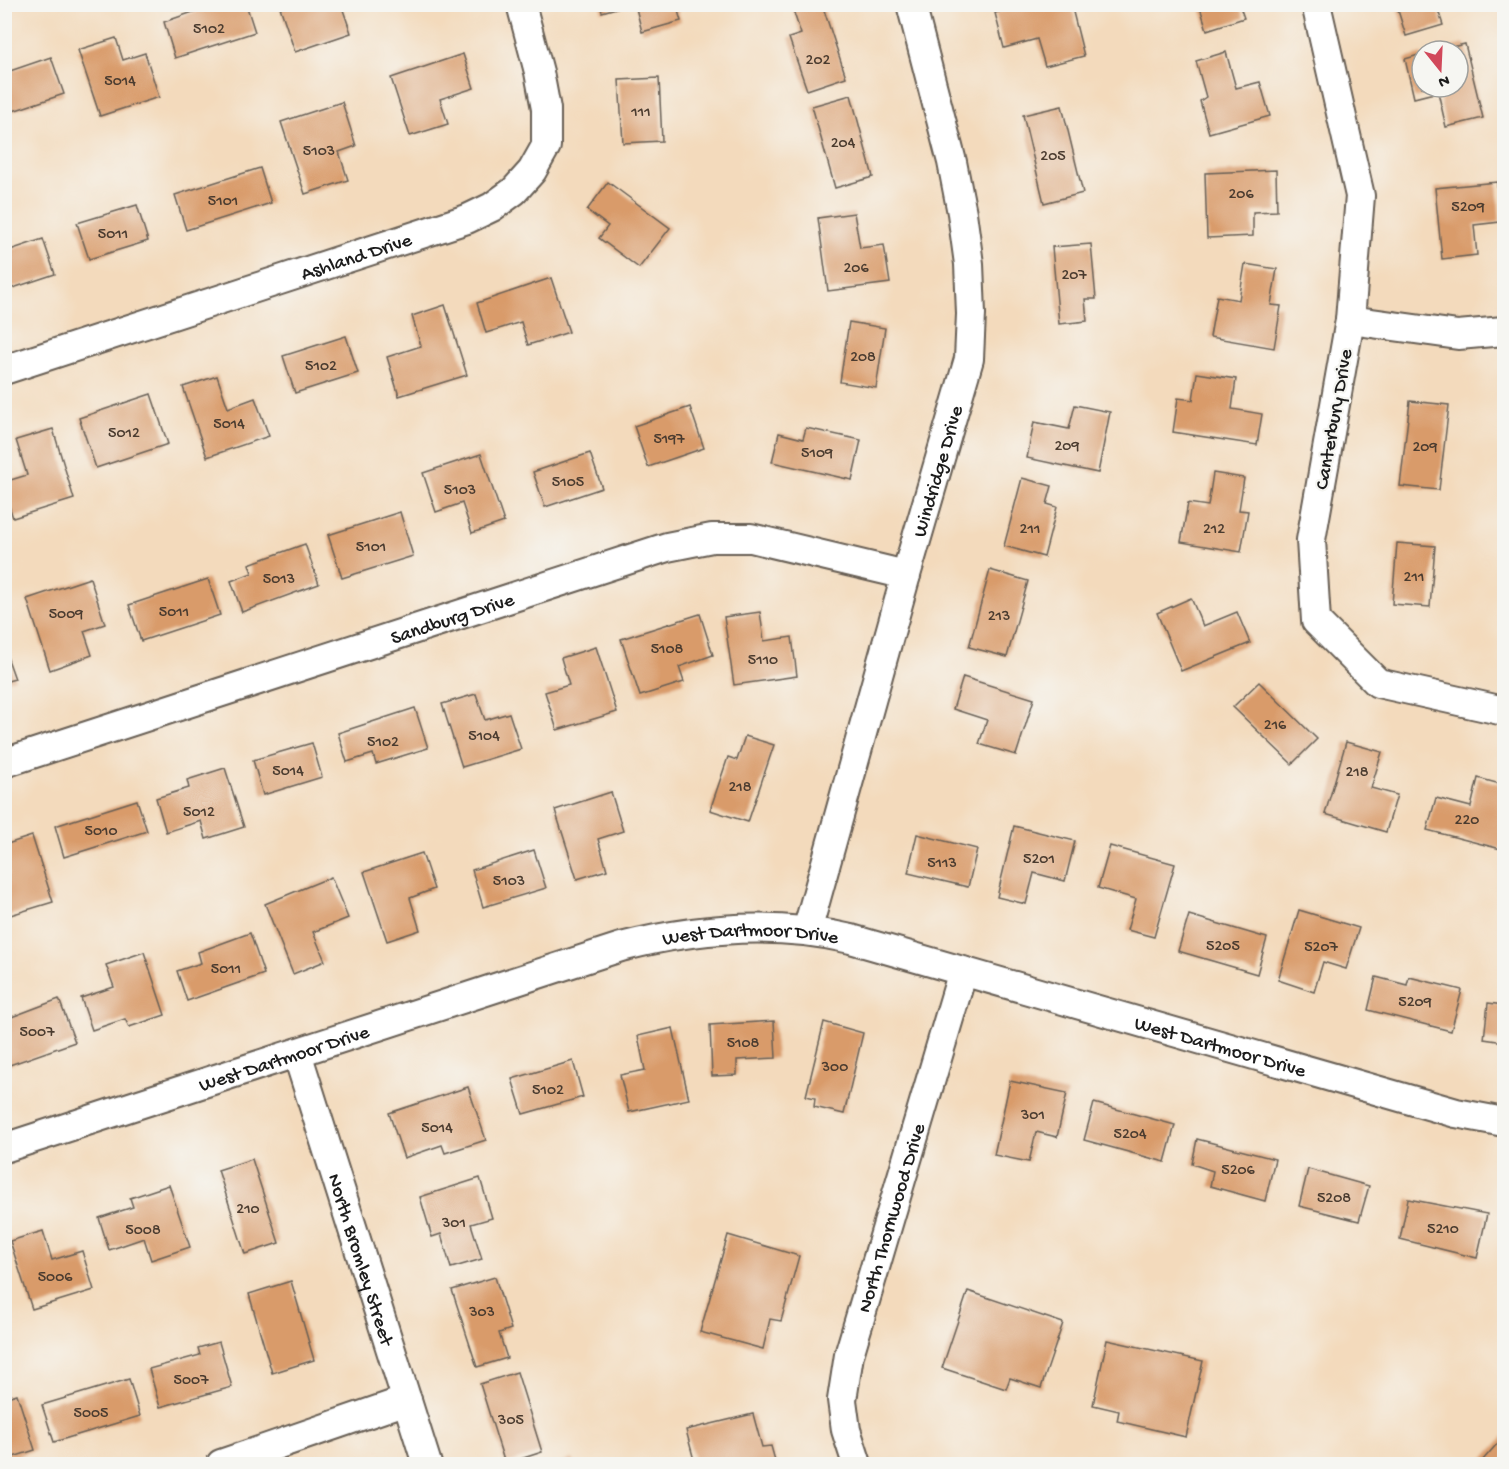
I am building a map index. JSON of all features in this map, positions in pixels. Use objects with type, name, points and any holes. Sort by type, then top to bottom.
[{"type":"street","name":"Ashland Drive","points":[[4,370],[467,219],[492,207],[514,191],[532,171],[546,146],[546,109],[521,4]]},
{"type":"street","name":"Windridge Drive","points":[[807,931],[969,359],[971,314],[969,264],[960,203],[952,162],[911,4]]},
{"type":"street","name":"Canterbury Drive","points":[[1316,4],[1360,196],[1350,320],[1311,540],[1316,621],[1378,682],[1504,711]]},
{"type":"street","points":[[1350,320],[1458,335],[1504,331]]},
{"type":"street","name":"Sandburg Drive","points":[[4,763],[667,547],[712,538],[751,538],[906,575]]},
{"type":"street","name":"West Dartmoor Drive","points":[[4,1148],[621,947],[686,933],[733,928],[781,928],[851,939],[1444,1110],[1504,1122]]},
{"type":"street","name":"North Thornwood Drive","points":[[857,1464],[846,1430],[842,1400],[849,1355],[963,971]]},
{"type":"street","name":"North Bromley Street","points":[[297,1053],[427,1464]]},
{"type":"street","points":[[221,1464],[407,1400]]},
{"type":"building","points":[[216,4],[246,4],[255,32],[175,58],[164,22]]},
{"type":"building","points":[[279,4],[341,4],[351,33],[295,52]]},
{"type":"building","points":[[600,4],[627,4],[627,5],[602,12]]},
{"type":"building","points":[[635,4],[676,4],[681,21],[642,32]]},
{"type":"building","points":[[808,4],[822,4],[846,77],[807,90],[789,38],[801,34],[793,10]]},
{"type":"building","points":[[1026,4],[1071,4],[1084,56],[1045,66],[1037,39],[1004,48],[995,13]]},
{"type":"building","points":[[1199,4],[1239,4],[1244,18],[1207,30]]},
{"type":"building","points":[[1396,4],[1436,4],[1443,25],[1406,36]]},
{"type":"building","points":[[116,38],[123,60],[145,53],[159,97],[100,116],[78,50]]},
{"type":"building","points":[[1226,52],[1236,88],[1260,82],[1270,116],[1209,133],[1200,101],[1206,97],[1196,61]]},
{"type":"building","points":[[463,54],[474,88],[440,99],[448,124],[410,136],[391,78]]},
{"type":"building","points":[[51,57],[64,94],[4,114],[4,73]]},
{"type":"building","points":[[1410,58],[1410,81],[1405,59]]},
{"type":"building","points":[[1470,65],[1483,118],[1446,127],[1440,99],[1470,99]]},
{"type":"building","points":[[659,78],[662,141],[623,143],[619,80]]},
{"type":"building","points":[[851,95],[873,177],[835,188],[812,106]]},
{"type":"building","points":[[342,102],[356,146],[339,152],[348,180],[305,194],[281,122]]},
{"type":"building","points":[[1062,106],[1083,193],[1044,203],[1023,115]]},
{"type":"building","points":[[260,168],[271,203],[186,230],[175,195]]},
{"type":"building","points":[[1276,170],[1277,211],[1253,212],[1253,236],[1207,238],[1205,173]]},
{"type":"building","points":[[608,182],[670,228],[639,268],[599,238],[608,226],[587,210]]},
{"type":"building","points":[[1497,182],[1500,222],[1474,225],[1477,255],[1442,259],[1435,188]]},
{"type":"building","points":[[137,205],[148,241],[89,259],[77,223]]},
{"type":"building","points":[[854,213],[860,248],[884,245],[890,283],[828,291],[818,218]]},
{"type":"building","points":[[43,239],[55,274],[4,291],[4,252]]},
{"type":"building","points":[[1091,244],[1096,299],[1085,299],[1087,321],[1059,324],[1052,247]]},
{"type":"building","points":[[1245,264],[1277,269],[1271,305],[1281,306],[1274,348],[1210,337],[1217,296],[1239,300]]},
{"type":"building","points":[[551,278],[569,332],[528,345],[521,322],[486,333],[477,303]]},
{"type":"building","points":[[445,305],[467,375],[399,396],[387,357],[421,346],[412,316]]},
{"type":"building","points":[[849,322],[885,328],[876,388],[840,382]]},
{"type":"building","points":[[346,336],[358,373],[295,393],[283,356]]},
{"type":"building","points":[[1197,373],[1236,379],[1232,409],[1262,414],[1257,445],[1173,432],[1178,398],[1193,400]]},
{"type":"building","points":[[217,376],[228,408],[255,398],[269,436],[207,457],[183,387]]},
{"type":"building","points":[[151,394],[168,444],[96,468],[79,418]]},
{"type":"building","points":[[1410,401],[1449,405],[1439,490],[1400,486]]},
{"type":"building","points":[[1075,405],[1110,412],[1098,473],[1027,458],[1034,422],[1069,429]]},
{"type":"building","points":[[690,407],[704,448],[648,467],[634,426]]},
{"type":"building","points":[[806,428],[861,440],[852,480],[772,462],[779,433],[803,439]]},
{"type":"building","points":[[53,429],[74,499],[13,518],[4,490],[4,482],[27,475],[16,440]]},
{"type":"building","points":[[590,453],[602,488],[545,507],[533,472]]},
{"type":"building","points":[[481,454],[504,522],[472,533],[462,503],[436,512],[423,473]]},
{"type":"building","points":[[1213,473],[1244,478],[1239,510],[1248,511],[1241,552],[1181,542],[1188,503],[1208,506]]},
{"type":"building","points":[[1022,478],[1052,486],[1047,504],[1057,507],[1044,557],[1004,546]]},
{"type":"building","points":[[400,512],[413,556],[342,578],[328,535]]},
{"type":"building","points":[[1397,543],[1435,546],[1430,607],[1392,604]]},
{"type":"building","points":[[305,544],[319,584],[242,612],[231,581],[252,573],[249,564]]},
{"type":"building","points":[[990,570],[1028,581],[1007,657],[969,647]]},
{"type":"building","points":[[90,578],[105,624],[84,631],[92,655],[50,670],[27,599]]},
{"type":"building","points":[[208,579],[220,615],[141,641],[129,605]]},
{"type":"building","points":[[1191,598],[1203,626],[1237,612],[1250,643],[1181,671],[1157,613]]},
{"type":"building","points":[[760,612],[764,641],[792,637],[797,676],[734,685],[724,617]]},
{"type":"building","points":[[700,614],[713,655],[679,667],[684,682],[640,696],[621,639]]},
{"type":"building","points":[[596,647],[617,712],[557,730],[545,692],[569,685],[561,658]]},
{"type":"building","points":[[4,648],[15,679],[4,682]]},
{"type":"building","points":[[963,677],[1034,699],[1016,755],[979,744],[987,720],[953,709]]},
{"type":"building","points":[[1259,682],[1317,739],[1292,764],[1233,707]]},
{"type":"building","points":[[476,694],[485,720],[509,713],[521,749],[462,767],[442,704]]},
{"type":"building","points":[[415,708],[428,748],[376,764],[373,754],[347,762],[338,733]]},
{"type":"building","points":[[745,736],[774,745],[748,822],[710,810],[728,757],[737,760]]},
{"type":"building","points":[[1346,742],[1382,752],[1371,788],[1397,795],[1386,832],[1325,814]]},
{"type":"building","points":[[312,743],[322,777],[263,795],[253,760]]},
{"type":"building","points":[[225,768],[244,827],[206,839],[201,821],[166,832],[156,798],[189,788],[187,780]]},
{"type":"building","points":[[1478,778],[1504,785],[1504,835],[1501,849],[1427,830],[1436,798],[1471,807]]},
{"type":"building","points":[[611,792],[623,831],[598,839],[607,870],[577,879],[555,810]]},
{"type":"building","points":[[137,800],[147,831],[64,857],[55,826]]},
{"type":"building","points":[[1014,826],[1075,841],[1065,881],[1034,873],[1026,904],[997,897]]},
{"type":"building","points":[[917,834],[977,849],[968,887],[908,873]]},
{"type":"building","points":[[32,836],[53,902],[4,917],[4,875],[9,874],[4,860],[4,845]]},
{"type":"building","points":[[1110,846],[1175,864],[1154,937],[1127,930],[1136,899],[1098,888]]},
{"type":"building","points":[[534,850],[546,888],[483,907],[472,870]]},
{"type":"building","points":[[422,853],[434,889],[410,898],[420,930],[387,941],[364,872]]},
{"type":"building","points":[[331,877],[348,918],[313,932],[325,961],[293,974],[265,904]]},
{"type":"building","points":[[1299,910],[1359,928],[1346,969],[1323,962],[1314,992],[1278,980]]},
{"type":"building","points":[[1189,915],[1267,938],[1257,974],[1178,951]]},
{"type":"building","points":[[250,933],[264,974],[187,1001],[177,971],[201,963],[198,952]]},
{"type":"building","points":[[144,952],[165,1015],[129,1027],[125,1019],[92,1030],[81,998],[114,987],[106,965]]},
{"type":"building","points":[[1376,977],[1407,985],[1409,977],[1462,990],[1451,1031],[1368,1010]]},
{"type":"building","points":[[59,999],[75,1042],[4,1067],[4,1008],[9,1018]]},
{"type":"building","points":[[1488,1003],[1504,1005],[1504,1042],[1484,1039]]},
{"type":"building","points":[[774,1021],[776,1058],[737,1060],[737,1075],[712,1076],[710,1025]]},
{"type":"building","points":[[824,1022],[863,1033],[844,1114],[814,1107],[815,1098],[806,1096]]},
{"type":"building","points":[[673,1028],[689,1099],[629,1112],[620,1075],[645,1070],[638,1036]]},
{"type":"building","points":[[573,1061],[583,1097],[523,1114],[512,1079]]},
{"type":"building","points":[[1010,1081],[1067,1093],[1057,1137],[1036,1132],[1029,1162],[994,1155]]},
{"type":"building","points":[[468,1087],[486,1140],[445,1153],[442,1145],[404,1158],[389,1113]]},
{"type":"building","points":[[1094,1103],[1175,1125],[1165,1162],[1084,1140]]},
{"type":"building","points":[[1197,1139],[1275,1159],[1265,1201],[1210,1186],[1213,1171],[1192,1164]]},
{"type":"building","points":[[252,1159],[279,1243],[245,1254],[218,1170]]},
{"type":"building","points":[[1308,1169],[1369,1186],[1359,1221],[1299,1206]]},
{"type":"building","points":[[480,1178],[492,1218],[471,1224],[482,1259],[451,1268],[441,1234],[432,1237],[420,1197]]},
{"type":"building","points":[[169,1185],[190,1247],[151,1260],[144,1238],[109,1250],[99,1218],[133,1207],[130,1198]]},
{"type":"building","points":[[1408,1199],[1487,1214],[1477,1258],[1400,1239]]},
{"type":"building","points":[[43,1231],[52,1260],[82,1251],[94,1290],[32,1309],[10,1241]]},
{"type":"building","points":[[728,1235],[799,1256],[781,1321],[770,1319],[763,1349],[700,1332]]},
{"type":"building","points":[[495,1277],[511,1329],[499,1333],[507,1358],[477,1367],[452,1290]]},
{"type":"building","points":[[291,1281],[314,1360],[272,1373],[249,1294]]},
{"type":"building","points":[[968,1291],[1063,1323],[1041,1388],[1010,1378],[1006,1389],[942,1368]]},
{"type":"building","points":[[1107,1340],[1203,1361],[1186,1437],[1117,1421],[1119,1411],[1093,1405]]},
{"type":"building","points":[[219,1342],[232,1387],[160,1407],[149,1369],[200,1355],[198,1348]]},
{"type":"building","points":[[517,1372],[542,1452],[505,1464],[480,1384]]},
{"type":"building","points":[[129,1379],[140,1416],[54,1442],[42,1405]]},
{"type":"building","points":[[17,1394],[35,1450],[4,1460],[4,1398]]},
{"type":"building","points":[[753,1414],[762,1447],[771,1446],[776,1464],[695,1464],[686,1430]]},
{"type":"building","points":[[1504,1436],[1504,1464],[1485,1464],[1482,1461]]},
{"type":"building","points":[[572,1459],[574,1464],[556,1464]]}]
